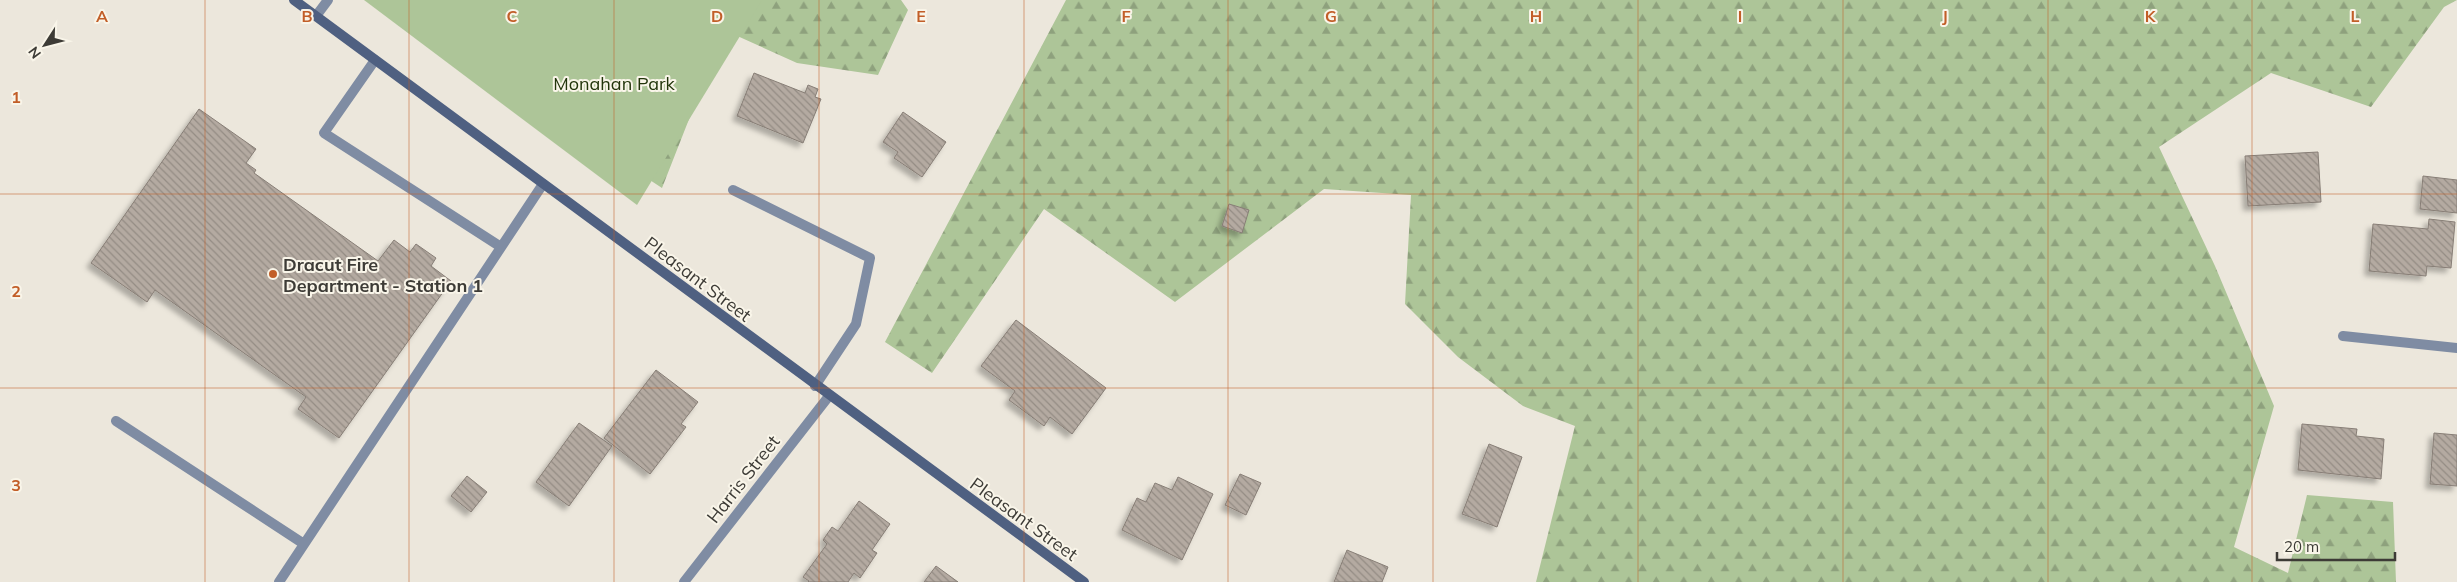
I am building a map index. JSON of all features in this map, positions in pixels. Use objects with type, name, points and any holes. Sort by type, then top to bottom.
[{"type":"main road","name":"Pleasant Street","points":[[294,0],[815,386],[1084,582]]},
{"type":"street","points":[[316,16],[328,0]]},
{"type":"street","points":[[375,60],[324,133],[501,247]]},
{"type":"street","points":[[279,582],[543,184]]},
{"type":"street","points":[[732,190],[870,258],[856,324],[815,386]]},
{"type":"street","points":[[2343,336],[2457,348]]},
{"type":"street","name":"Harris Street","points":[[684,582],[829,396]]},
{"type":"street","points":[[116,420],[304,544]]},
{"type":"green space","name":"Monahan Park","points":[[364,0],[762,0],[637,205]]},
{"type":"green space","points":[[647,0],[901,0],[908,10],[878,75],[797,63],[724,30],[662,188],[589,140]]},
{"type":"green space","points":[[1066,0],[2457,0],[2444,7],[2371,107],[2271,73],[2159,147],[2215,266],[2274,406],[2234,547],[2288,573],[2307,495],[2393,502],[2396,582],[1536,582],[1575,426],[1523,406],[1458,357],[1405,304],[1411,195],[1324,189],[1175,302],[1044,209],[932,373],[885,342]]},
{"type":"building","points":[[754,73],[805,93],[808,85],[818,89],[815,97],[821,99],[803,143],[737,116]]},
{"type":"building","name":"Dracut Fire Department - Station 1","points":[[199,109],[256,149],[246,163],[256,170],[254,173],[378,261],[394,240],[410,252],[416,244],[436,258],[431,266],[451,281],[339,438],[298,409],[306,397],[155,290],[147,302],[91,263]]},
{"type":"building","points":[[903,112],[946,142],[922,177],[894,158],[898,152],[883,142]]},
{"type":"building","points":[[2318,152],[2321,202],[2248,206],[2245,156]]},
{"type":"building","points":[[2423,176],[2457,180],[2457,213],[2420,209]]},
{"type":"building","points":[[1229,204],[1249,210],[1242,233],[1222,226]]},
{"type":"building","points":[[2429,219],[2455,222],[2451,268],[2427,266],[2426,276],[2369,271],[2373,224],[2428,229]]},
{"type":"building","points":[[1016,320],[1106,388],[1072,434],[1050,417],[1044,426],[1009,400],[1015,391],[981,366]]},
{"type":"building","points":[[656,370],[698,402],[681,424],[686,427],[650,474],[604,438]]},
{"type":"building","points":[[579,423],[612,446],[569,506],[536,482]]},
{"type":"building","points":[[2302,424],[2357,429],[2356,436],[2384,439],[2381,479],[2298,470]]},
{"type":"building","points":[[2434,433],[2457,435],[2457,486],[2430,484]]},
{"type":"building","points":[[1489,444],[1522,457],[1497,527],[1462,514]]},
{"type":"building","points":[[1240,474],[1261,483],[1246,515],[1225,505]]},
{"type":"building","points":[[467,476],[487,492],[471,512],[451,496]]},
{"type":"building","points":[[1178,477],[1213,494],[1182,560],[1122,530],[1137,498],[1146,502],[1155,483],[1172,490]]},
{"type":"building","points":[[859,501],[890,524],[872,550],[877,553],[860,578],[854,573],[848,582],[808,582],[803,577],[827,544],[823,540],[832,527],[838,531]]},
{"type":"building","points":[[1347,550],[1388,567],[1382,582],[1334,582]]},
{"type":"building","points":[[936,566],[958,582],[924,582]]},
{"type":"place","name":"Dracut Fire Department - Station 1","points":[[273,274]]}]
